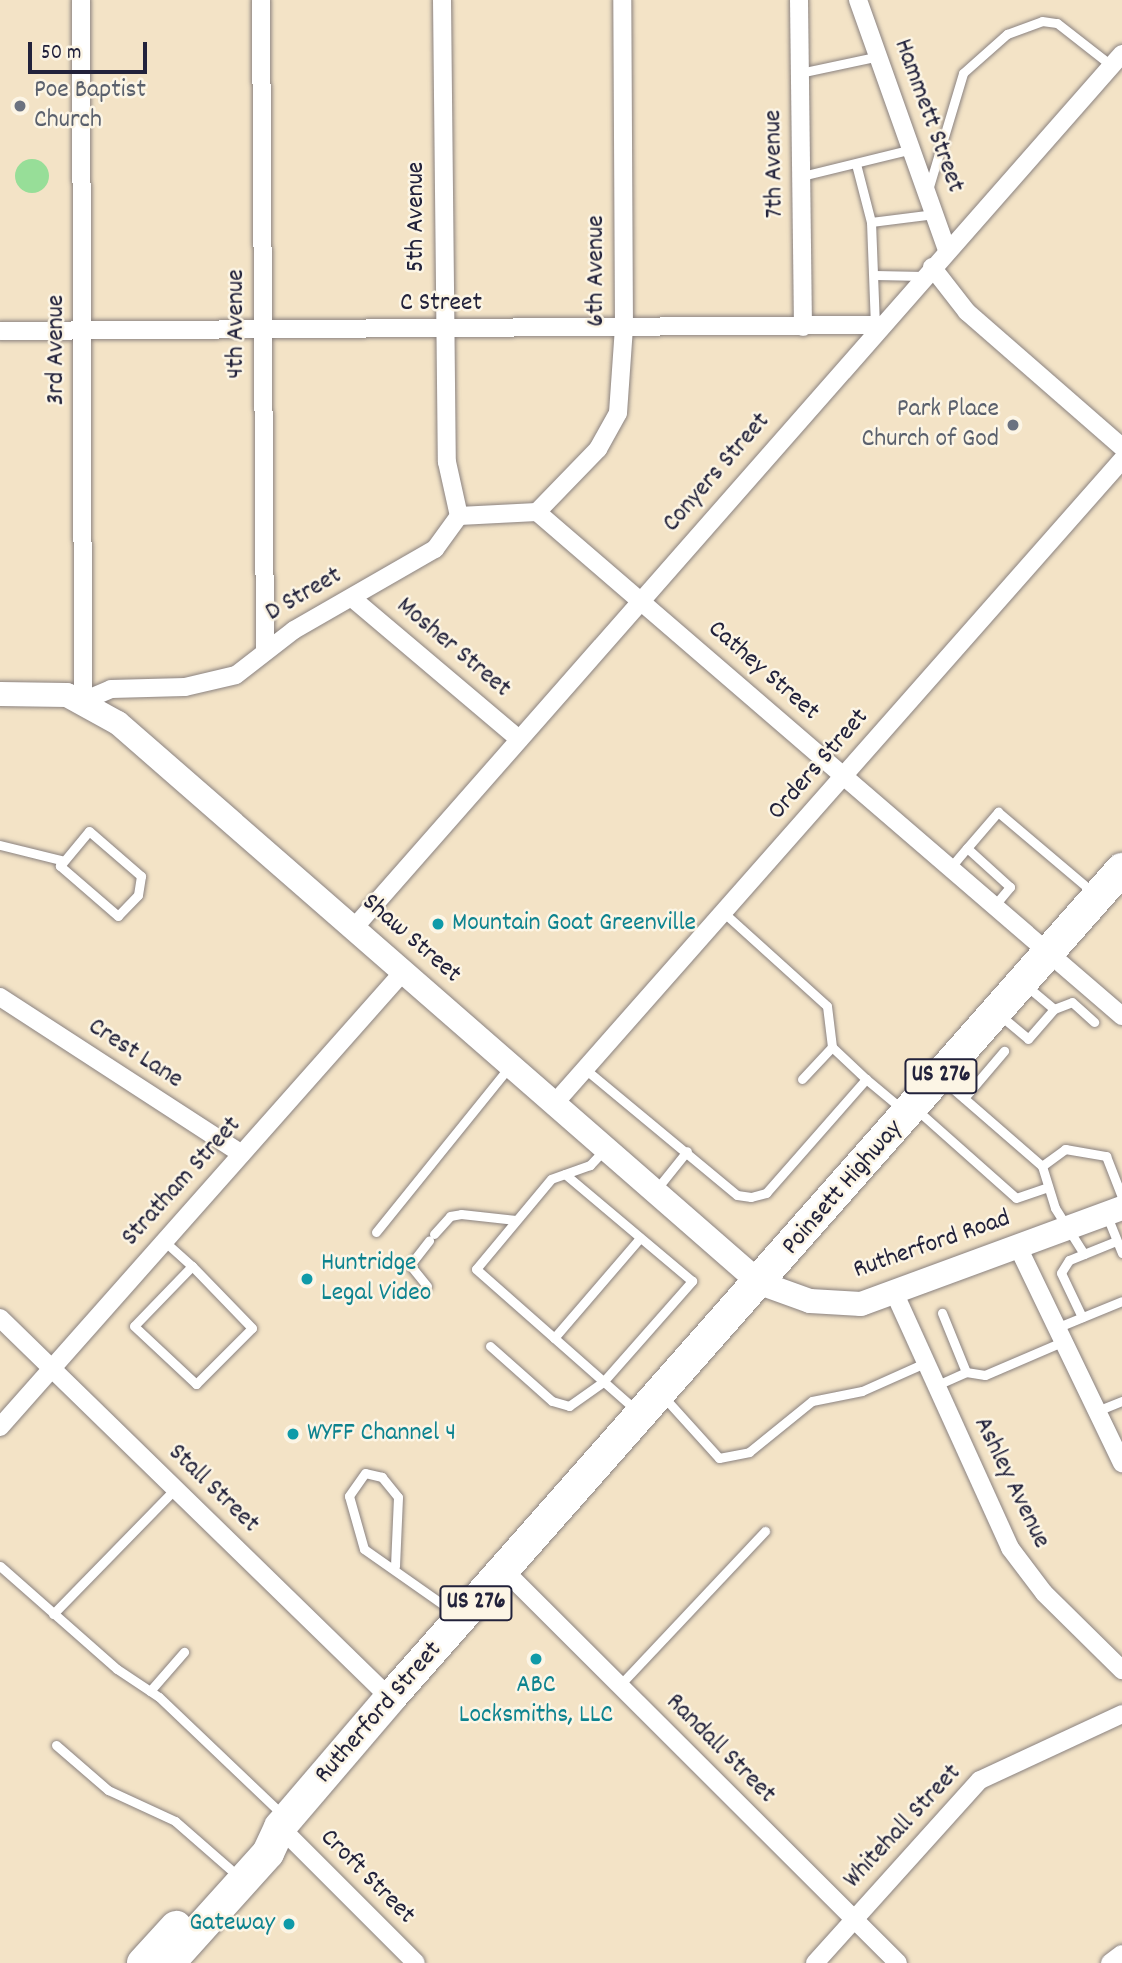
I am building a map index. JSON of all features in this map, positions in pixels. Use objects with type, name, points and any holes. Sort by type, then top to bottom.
[{"type":"highway","name":"Poinsett Highway","points":[[658,1396],[1049,953],[1113,886]]},
{"type":"highway","name":"Rutherford Street","points":[[169,1963],[268,1853],[283,1823],[390,1698],[658,1396]]},
{"type":"highway","name":"Rutherford Street","points":[[144,1963],[256,1841],[283,1823]]},
{"type":"street","name":"3rd Avenue","points":[[81,0],[83,701]]},
{"type":"street","name":"4th Avenue","points":[[261,0],[265,648]]},
{"type":"street","name":"5th Avenue","points":[[442,0],[447,461],[459,516]]},
{"type":"street","name":"6th Avenue","points":[[537,512],[611,431],[619,405],[624,328],[622,0]]},
{"type":"street","name":"7th Avenue","points":[[800,0],[803,327]]},
{"type":"street","name":"Hammett Street","points":[[858,0],[915,148],[947,250]]},
{"type":"street","name":"Conyers Street","points":[[353,929],[878,325],[1117,60]]},
{"type":"street","points":[[928,272],[967,313],[1122,447]]},
{"type":"street","name":"C Street","points":[[0,331],[878,325]]},
{"type":"street","name":"Orders Street","points":[[554,1104],[1122,460]]},
{"type":"street","points":[[459,516],[537,512]]},
{"type":"street","name":"Cathey Street","points":[[537,512],[1122,1016]]},
{"type":"street","name":"D Street","points":[[83,701],[111,689],[214,682],[245,670],[265,648],[435,549],[459,516]]},
{"type":"street","name":"Mosher Street","points":[[352,598],[519,739]]},
{"type":"street","name":"Shaw Street","points":[[0,694],[83,701],[118,723],[760,1283]]},
{"type":"street","name":"Stratham Street","points":[[0,1427],[403,972]]},
{"type":"street","name":"Crest Lane","points":[[2,1002],[242,1154]]},
{"type":"street","name":"Rutherford Road","points":[[760,1283],[828,1304],[861,1304],[1068,1228],[1117,1206]]},
{"type":"street","points":[[1018,1247],[1122,1462]]},
{"type":"street","name":"Ashley Avenue","points":[[894,1292],[1010,1548],[1044,1593],[1122,1670]]},
{"type":"street","name":"Stall Street","points":[[0,1318],[390,1698]]},
{"type":"street","name":"Randall Street","points":[[505,1571],[898,1963]]},
{"type":"street","name":"Whitehall Street","points":[[815,1963],[980,1780],[1122,1714]]},
{"type":"street","name":"Croft Street","points":[[283,1823],[416,1963]]},
{"type":"street","points":[[1110,1963],[1122,1954]]},
{"type":"lane","points":[[928,190],[963,73],[1007,34],[1042,21],[1057,23],[1117,60]]},
{"type":"lane","points":[[800,74],[879,56]]},
{"type":"lane","points":[[802,176],[915,148]]},
{"type":"lane","points":[[856,164],[871,222],[878,325]]},
{"type":"lane","points":[[871,222],[936,214]]},
{"type":"lane","points":[[875,275],[928,272]]},
{"type":"lane","points":[[950,867],[999,812],[1113,886]]},
{"type":"lane","points":[[0,845],[61,860],[118,916],[138,895],[141,876],[89,831],[61,860]]},
{"type":"lane","points":[[967,849],[1010,887],[994,906]]},
{"type":"lane","points":[[723,912],[827,1006],[832,1047],[866,1079],[911,1111],[1016,1198],[1048,1186]]},
{"type":"lane","points":[[1023,983],[1054,1009]]},
{"type":"lane","points":[[997,1012],[1028,1039],[1054,1009],[1072,1002],[1086,985]]},
{"type":"lane","points":[[1072,1002],[1094,1022]]},
{"type":"lane","points":[[802,1079],[832,1047]]},
{"type":"lane","points":[[964,1098],[1004,1051]]},
{"type":"lane","points":[[376,1232],[510,1066]]},
{"type":"lane","points":[[585,1069],[737,1195],[766,1193],[866,1079]]},
{"type":"lane","points":[[940,1077],[1042,1166],[1048,1186],[1068,1228],[1084,1254]]},
{"type":"lane","points":[[606,1149],[590,1165],[551,1179],[476,1269],[603,1382],[658,1396],[719,1458],[748,1452],[812,1401],[862,1391],[925,1363]]},
{"type":"lane","points":[[1042,1166],[1065,1149],[1106,1156],[1117,1206],[1117,1241],[1122,1253]]},
{"type":"lane","points":[[654,1191],[687,1151]]},
{"type":"lane","points":[[490,1346],[562,1406],[578,1403],[603,1382],[692,1282],[565,1174]]},
{"type":"lane","points":[[427,1286],[410,1265],[450,1216],[461,1214],[516,1220]]},
{"type":"lane","points":[[554,1338],[640,1238]]},
{"type":"lane","points":[[164,1241],[192,1265],[252,1328],[197,1384],[134,1326],[192,1265]]},
{"type":"lane","points":[[1082,1317],[1061,1273],[1084,1254],[1117,1241]]},
{"type":"lane","points":[[936,1386],[966,1372],[985,1375],[1059,1335],[1082,1317],[1122,1301]]},
{"type":"lane","points":[[942,1313],[966,1372]]},
{"type":"lane","points":[[1097,1411],[1122,1401]]},
{"type":"lane","points":[[395,1566],[398,1497],[382,1477],[365,1473],[349,1496],[359,1538],[374,1557],[395,1566],[462,1619]]},
{"type":"lane","points":[[53,1614],[175,1489]]},
{"type":"lane","points":[[619,1686],[765,1531]]},
{"type":"lane","points":[[0,1566],[53,1614],[150,1691],[283,1823]]},
{"type":"lane","points":[[150,1691],[184,1653]]},
{"type":"lane","points":[[56,1745],[108,1790],[175,1821],[230,1869]]},
{"type":"green space","points":[[32,159],[44,164],[49,176],[44,188],[32,193],[20,188],[15,176],[20,164]]},
{"type":"place","name":"Poe Baptist Church","points":[[20,106]]},
{"type":"place","name":"Park Place Church of God","points":[[1013,425]]},
{"type":"place","name":"Mountain Goat Greenville","points":[[438,924]]},
{"type":"place","name":"Huntridge Legal Video","points":[[307,1279]]},
{"type":"place","name":"WYFF Channel 4","points":[[293,1434]]},
{"type":"place","name":"ABC Locksmiths, LLC","points":[[536,1659]]},
{"type":"place","name":"Gateway","points":[[289,1924]]}]
